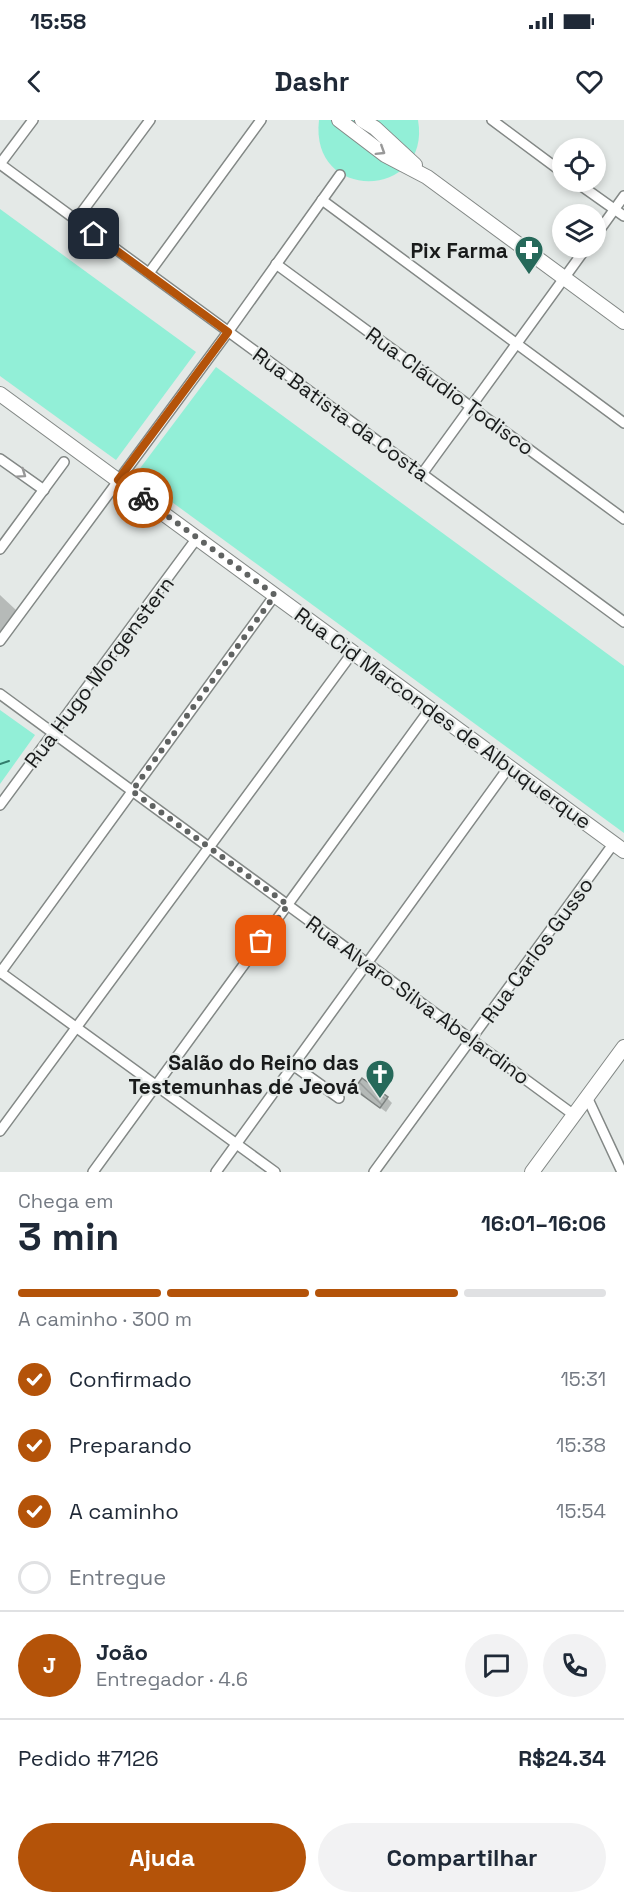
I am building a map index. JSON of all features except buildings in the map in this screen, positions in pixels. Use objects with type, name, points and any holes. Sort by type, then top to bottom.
[{"type":"street","points":[[0,164],[33,120]]},
{"type":"street","points":[[76,220],[150,120]]},
{"type":"street","points":[[149,273],[261,120]]},
{"type":"street","points":[[339,120],[385,154],[428,177]]},
{"type":"street","points":[[362,120],[375,128],[428,177],[624,322]]},
{"type":"street","points":[[492,120],[552,165]]},
{"type":"street","name":"Rua Batista da Costa","points":[[0,164],[621,620]]},
{"type":"street","points":[[0,641],[228,332],[340,175]]},
{"type":"street","points":[[590,192],[624,216]]},
{"type":"street","points":[[606,221],[624,196]]},
{"type":"street","points":[[322,200],[624,423]]},
{"type":"street","points":[[422,474],[579,258]]},
{"type":"street","name":"Rua Cláudio Todisco","points":[[276,264],[624,519]]},
{"type":"street","name":"Rua Cid Marcondes de Albuquerque","points":[[0,394],[619,847]]},
{"type":"street","points":[[0,459],[44,490]]},
{"type":"street","points":[[2,543],[64,462]]},
{"type":"street","name":"Rua Hugo Morgenstern","points":[[0,805],[197,538]]},
{"type":"street","points":[[275,595],[0,973],[275,1172]]},
{"type":"street","points":[[621,620],[624,609]]},
{"type":"street","points":[[0,1131],[353,652]]},
{"type":"street","name":"Rua Alvaro Silva Abelardino","points":[[0,694],[574,1115]]},
{"type":"street","points":[[93,1172],[430,709]]},
{"type":"street","points":[[216,1172],[509,767]]},
{"type":"street","name":"Rua Carlos Gusso","points":[[374,1172],[471,1039],[619,847]]},
{"type":"street","points":[[532,1172],[624,1047]]},
{"type":"street","points":[[293,1065],[339,1098]]},
{"type":"street","points":[[587,1097],[622,1172]]},
{"type":"green space","points":[[319,120],[418,120],[417,146],[407,165],[390,177],[370,181],[350,178],[332,167],[321,147]]},
{"type":"green space","points":[[0,209],[196,352],[116,460],[0,376]]},
{"type":"green space","points":[[216,367],[624,666],[624,833],[135,475]]},
{"type":"green space","points":[[0,710],[35,735],[0,784]]},
{"type":"waterway","points":[[0,764],[9,761]]},
{"type":"way so far","points":[[143,498],[275,595],[132,791],[288,905],[261,941]]},
{"type":"place","name":"Pix Farma","points":[[529,276]]},
{"type":"place","name":"Salão do Reino das Testemunhas de Jeová","points":[[380,1100]]},
{"type":"route","points":[[94,234],[228,332],[118,480],[143,498]]}]
